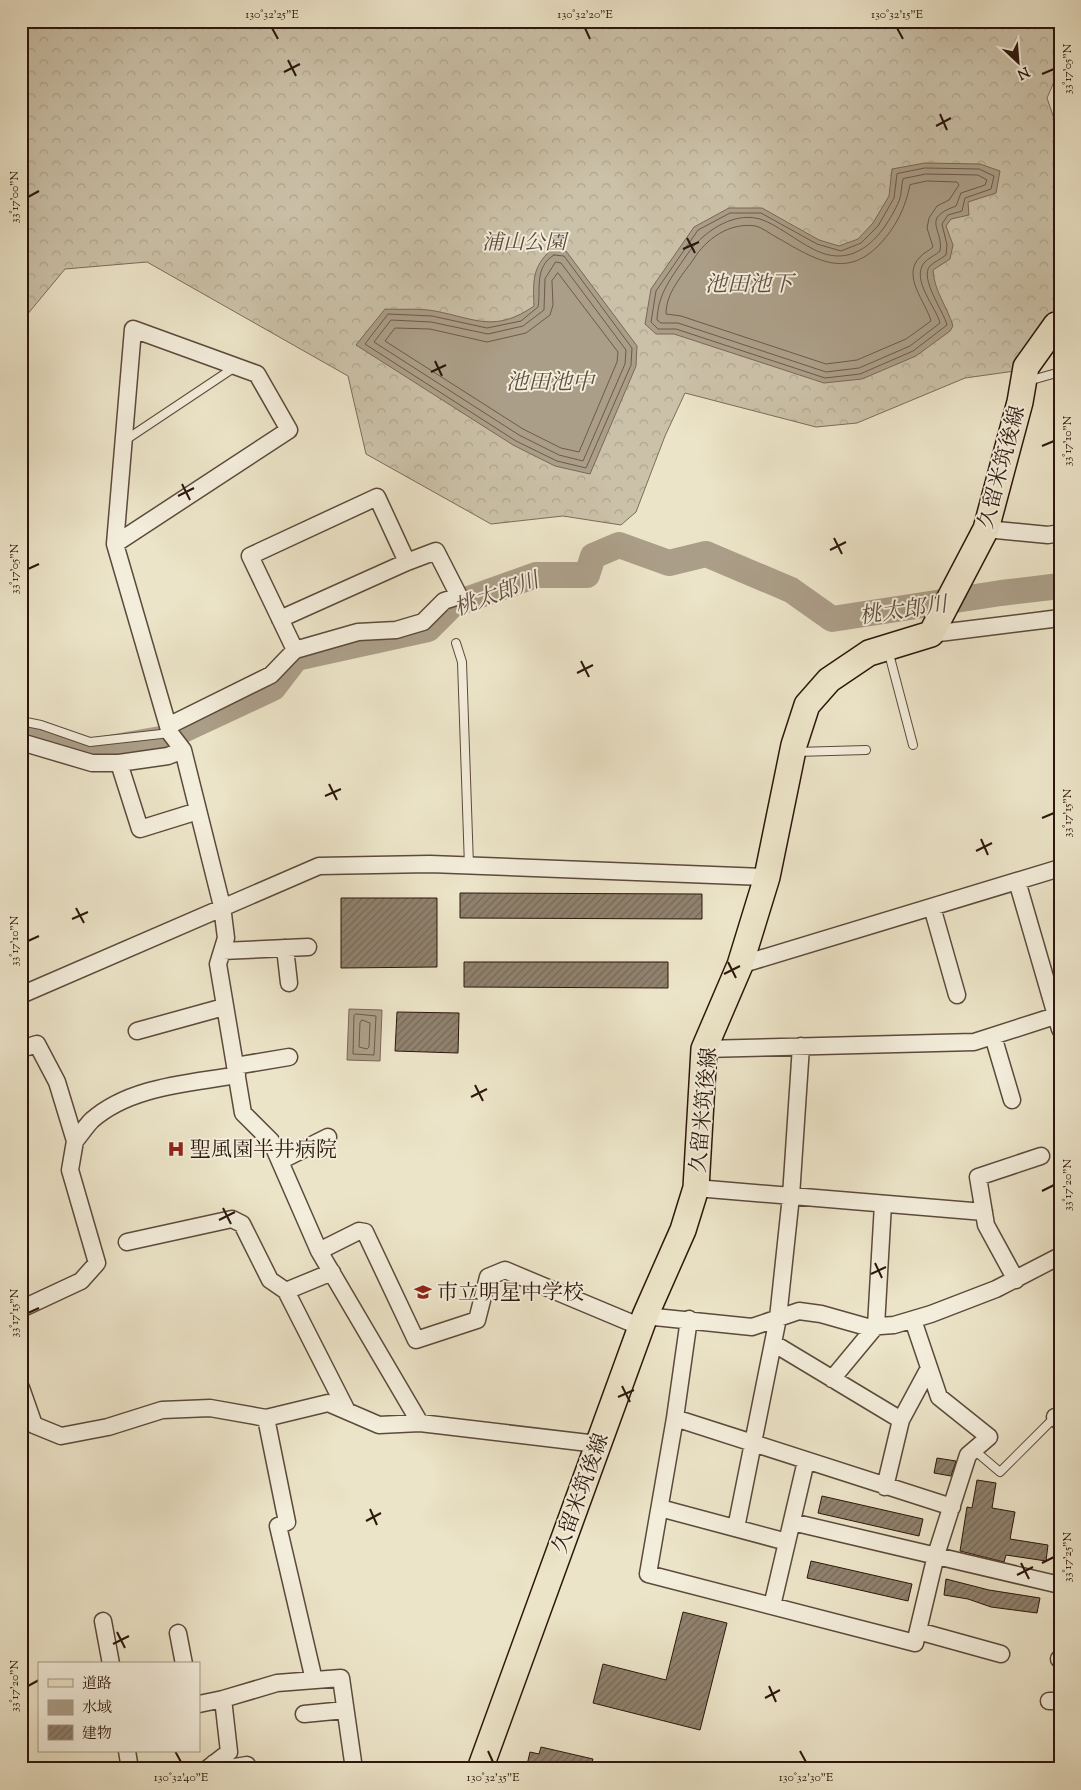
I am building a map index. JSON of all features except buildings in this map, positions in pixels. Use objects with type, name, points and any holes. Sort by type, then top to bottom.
[{"type":"main road","name":"久留米筑後線","points":[[480,1769],[597,1444],[643,1321],[683,1230],[696,1188],[704,1049],[740,965],[768,877],[792,752],[807,705],[829,680],[869,653],[931,634],[986,529],[1026,367],[1058,321]]},
{"type":"street","points":[[115,544],[289,430],[257,374],[133,329],[115,544],[169,730],[182,750],[222,906],[226,938],[218,964],[243,1113],[271,1140],[319,1251],[420,1423]]},
{"type":"street","points":[[295,650],[250,556],[377,497],[407,562]]},
{"type":"street","points":[[986,529],[1048,535],[1060,533]]},
{"type":"street","points":[[169,730],[272,675],[295,650],[358,632],[396,630],[423,622],[444,601],[459,596],[436,551],[407,562],[280,619]]},
{"type":"street","points":[[931,634],[1060,618]]},
{"type":"street","points":[[21,742],[92,763],[119,763],[168,756],[182,750]]},
{"type":"street","points":[[119,763],[140,828],[198,811]]},
{"type":"street","points":[[21,995],[222,906],[319,866],[468,866],[768,877]]},
{"type":"street","points":[[740,965],[1060,868]]},
{"type":"street","points":[[704,1049],[974,1042],[1057,1022],[1017,881]]},
{"type":"street","points":[[932,907],[957,995]]},
{"type":"street","points":[[222,951],[308,947]]},
{"type":"street","points":[[285,948],[289,983]]},
{"type":"street","points":[[137,1031],[224,1007]]},
{"type":"street","points":[[993,1036],[1012,1100]]},
{"type":"street","points":[[21,1049],[37,1044],[57,1082],[75,1141],[70,1170],[97,1263],[81,1281],[21,1309]]},
{"type":"street","points":[[736,1528],[751,1444],[778,1318],[791,1196],[801,1046]]},
{"type":"street","points":[[75,1141],[90,1121],[104,1111],[140,1093],[289,1057]]},
{"type":"street","points":[[280,1161],[328,1137]]},
{"type":"street","points":[[1016,1280],[986,1225],[978,1177],[1041,1156]]},
{"type":"street","points":[[696,1188],[984,1212]]},
{"type":"street","points":[[832,1379],[876,1326],[882,1204]]},
{"type":"street","points":[[127,1242],[232,1219],[242,1224],[270,1280],[286,1291],[347,1411]]},
{"type":"street","points":[[319,1251],[359,1231],[365,1232],[416,1340],[477,1320],[488,1277],[505,1270],[643,1321],[689,1320],[752,1327],[799,1311],[821,1314],[868,1326],[876,1326],[894,1325],[913,1320],[996,1290],[1060,1256]]},
{"type":"street","points":[[286,1291],[332,1272]]},
{"type":"street","points":[[689,1320],[675,1418],[648,1574],[915,1643],[936,1555],[968,1455],[989,1437],[939,1397],[913,1320]]},
{"type":"street","points":[[773,1343],[901,1420]]},
{"type":"street","points":[[885,1487],[901,1420],[929,1368]]},
{"type":"street","points":[[21,1388],[34,1425],[61,1436],[108,1427],[162,1410],[210,1408],[266,1418],[328,1402],[379,1425],[420,1423],[597,1444]]},
{"type":"street","points":[[266,1418],[287,1522],[278,1526],[314,1680]]},
{"type":"street","points":[[675,1418],[751,1444],[952,1507]]},
{"type":"street","points":[[772,1606],[806,1461]]},
{"type":"street","points":[[660,1508],[787,1542]]},
{"type":"street","points":[[792,1522],[1060,1585]]},
{"type":"street","points":[[103,1621],[111,1662]]},
{"type":"street","points":[[918,1631],[1001,1654]]},
{"type":"street","points":[[178,1633],[184,1662]]},
{"type":"street","points":[[200,1704],[277,1683],[341,1678],[354,1769]]},
{"type":"street","points":[[211,1766],[228,1752],[223,1699]]},
{"type":"street","points":[[304,1714],[345,1710]]},
{"type":"street","points":[[127,1752],[130,1769]]},
{"type":"street","points":[[211,1766],[223,1768],[246,1765],[247,1769]]},
{"type":"lane","points":[[124,441],[236,366]]},
{"type":"lane","points":[[1023,382],[1060,372]]},
{"type":"lane","points":[[456,643],[462,662],[468,866]]},
{"type":"lane","points":[[887,647],[913,745]]},
{"type":"lane","points":[[21,721],[41,725],[90,742],[169,730]]},
{"type":"lane","points":[[792,752],[866,750]]},
{"type":"lane","points":[[974,1450],[1000,1472],[1058,1417]]},
{"type":"green space","name":"浦山公園","points":[[21,21],[1060,21],[1060,68],[1047,98],[1060,136],[1060,308],[1015,371],[965,378],[857,423],[816,427],[685,393],[665,436],[636,512],[621,525],[563,516],[491,524],[366,454],[348,376],[147,262],[65,269],[21,322]]},
{"type":"water","name":"池田池下","points":[[925,163],[980,164],[1000,171],[996,193],[968,202],[969,215],[951,219],[946,226],[953,245],[950,259],[933,270],[938,292],[953,326],[950,331],[916,356],[862,379],[824,383],[674,334],[656,334],[645,324],[651,289],[694,227],[729,208],[762,208],[819,240],[839,246],[858,239],[873,223],[889,196],[892,169]]},
{"type":"water","name":"池田池中","points":[[551,250],[566,251],[637,346],[636,366],[590,474],[555,466],[513,445],[356,345],[385,309],[429,310],[485,322],[496,322],[520,314],[534,306],[535,275],[540,263]]},
{"type":"water","points":[[349,1009],[382,1010],[380,1061],[347,1060]]},
{"type":"waterway","name":"桃太郎川","points":[[21,735],[87,752],[166,738],[273,688],[296,658],[428,629],[452,605],[536,575],[587,575],[593,556],[619,545],[669,563],[706,554],[791,590],[832,619],[1001,593],[1060,586]]},
{"type":"place","name":"聖風園半井病院","points":[[176,1149]]},
{"type":"place","name":"市立明星中学校","points":[[423,1292]]}]
